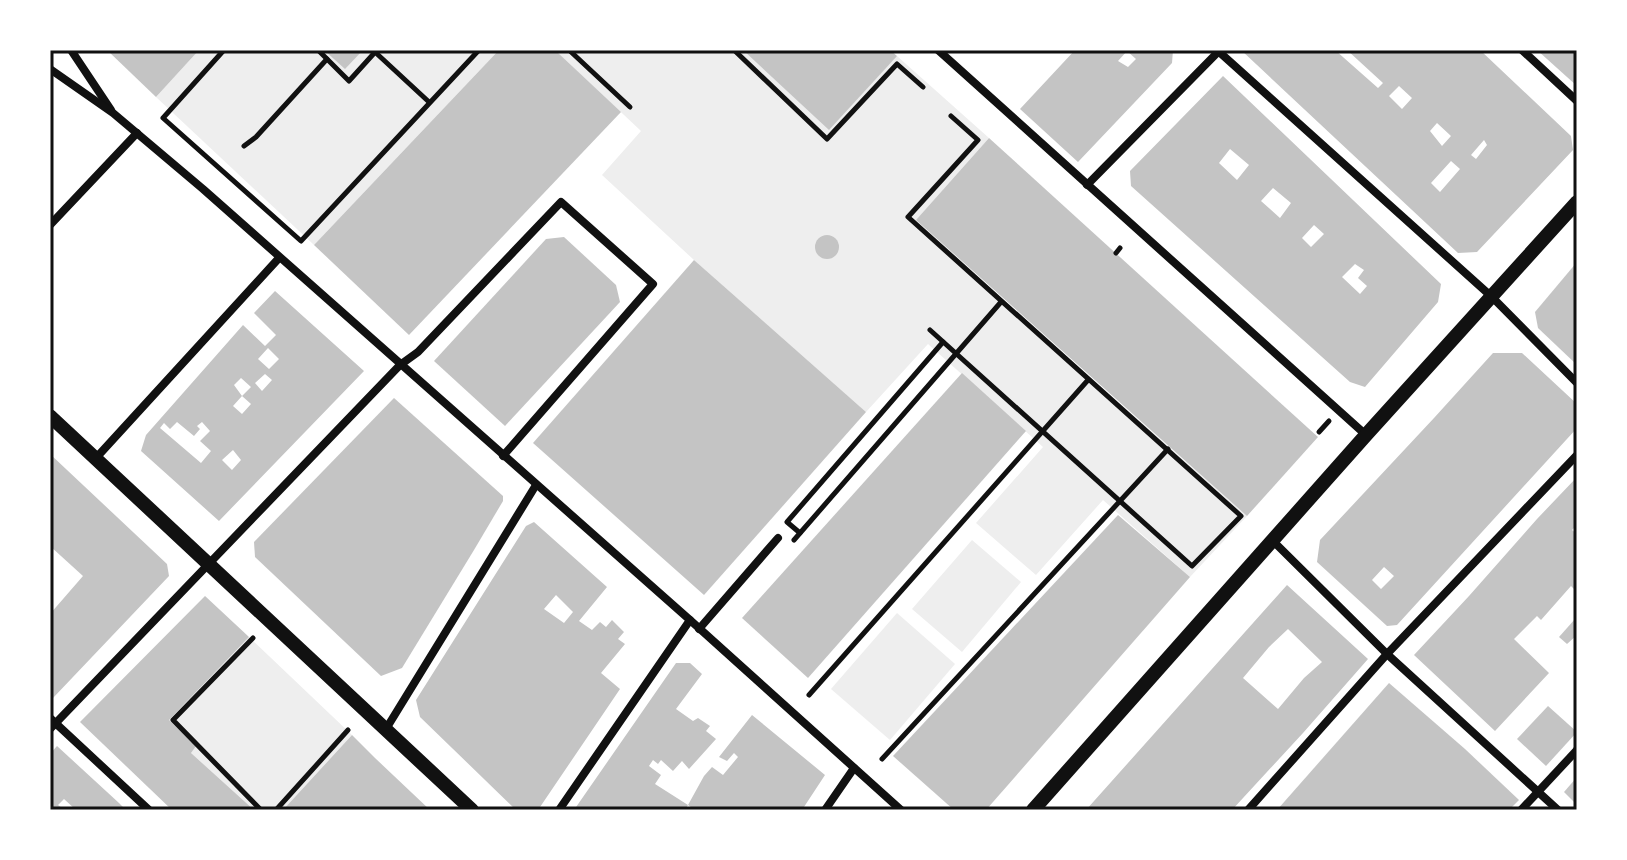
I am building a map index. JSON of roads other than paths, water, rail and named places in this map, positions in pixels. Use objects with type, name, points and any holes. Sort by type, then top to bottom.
[{"type":"street","points":[[71,50],[113,113]]},
{"type":"street","points":[[938,50],[1366,435]]},
{"type":"street","points":[[1522,50],[1577,101]]},
{"type":"street","points":[[1087,185],[1217,51],[1492,297],[1577,383]]},
{"type":"street","points":[[50,69],[137,133],[901,810]]},
{"type":"street","points":[[50,225],[137,133]]},
{"type":"street","points":[[149,810],[52,723],[210,564],[400,365],[418,352],[561,202],[653,284],[503,456]]},
{"type":"street","points":[[1033,810],[1577,202]]},
{"type":"street","points":[[96,458],[279,258]]},
{"type":"street","points":[[50,416],[472,810]]},
{"type":"street","points":[[1248,810],[1387,654],[1577,455]]},
{"type":"street","points":[[386,729],[536,485]]},
{"type":"street","points":[[699,629],[778,538]]},
{"type":"street","points":[[1273,541],[1387,654],[1558,810]]},
{"type":"street","points":[[559,810],[690,620]]},
{"type":"street","points":[[1521,810],[1577,750]]},
{"type":"street","points":[[825,810],[854,768]]}]
